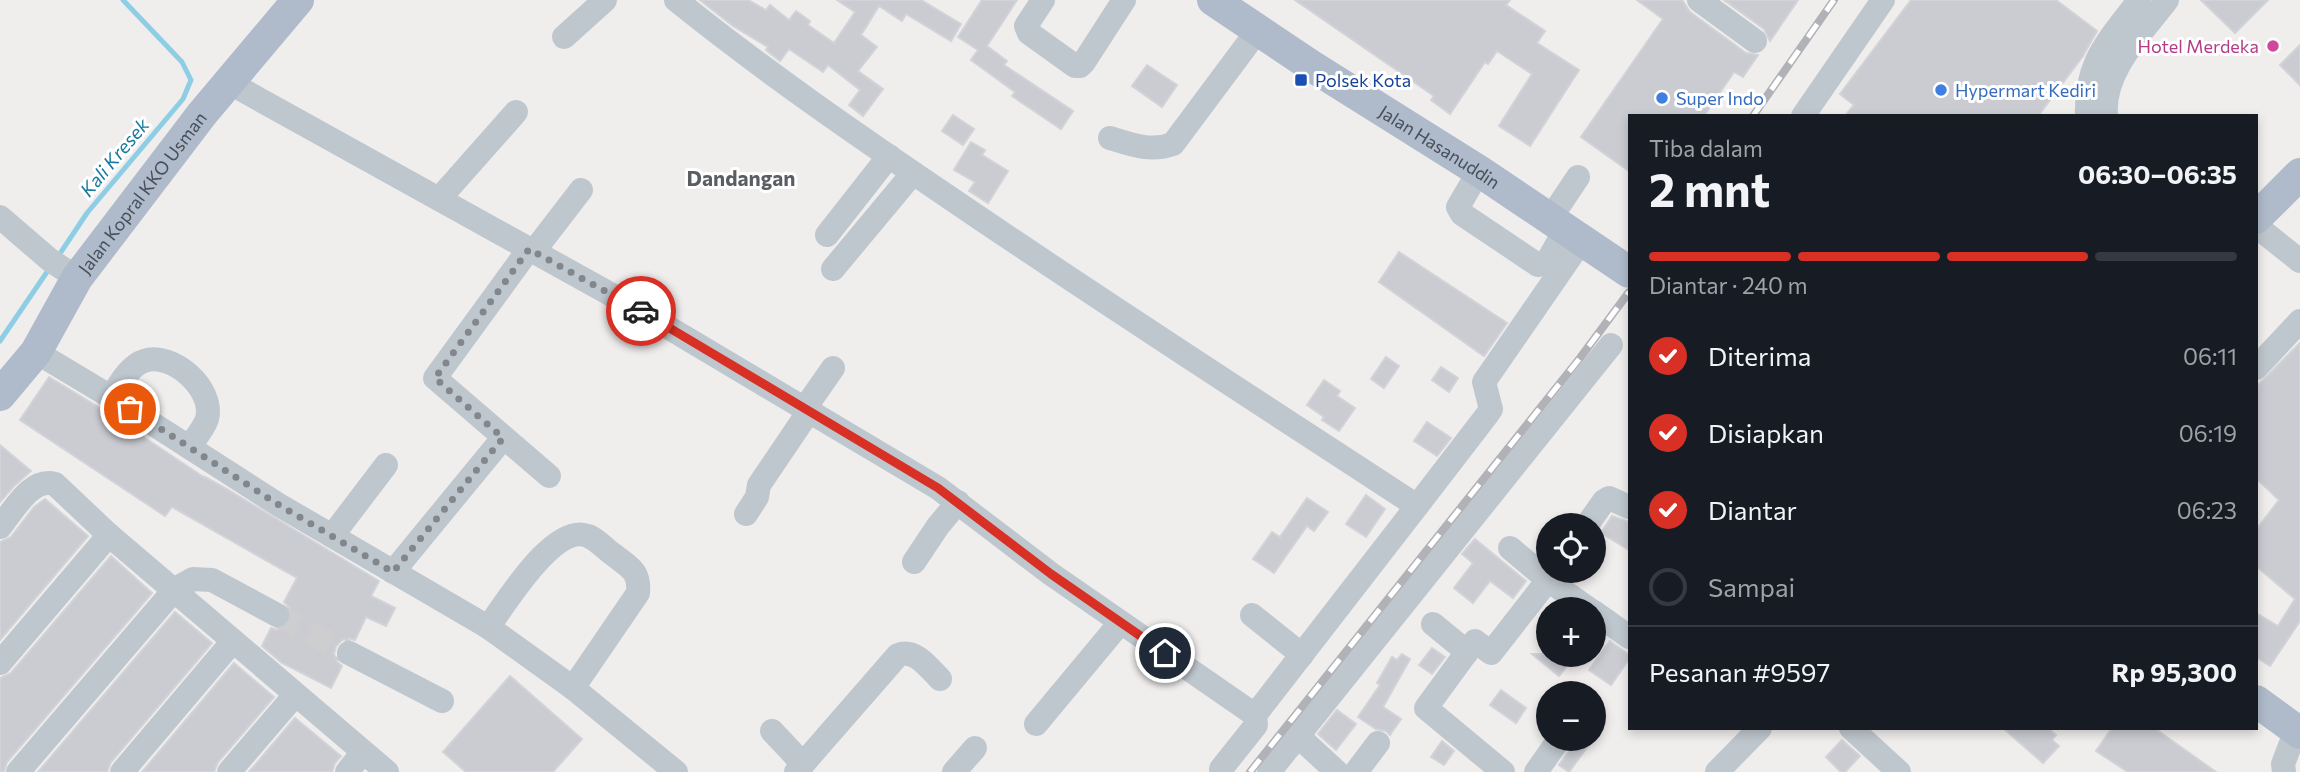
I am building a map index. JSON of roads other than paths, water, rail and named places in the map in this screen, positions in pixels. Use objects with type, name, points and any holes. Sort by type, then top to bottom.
[{"type":"main road","name":"Jalan Kopral KKO Usman","points":[[0,395],[36,352],[65,270],[298,0]]},
{"type":"main road","name":"Jalan Hasanuddin","points":[[1213,0],[1479,171],[1628,271]]},
{"type":"main road","points":[[2258,216],[2300,174]]},
{"type":"main road","points":[[2258,702],[2298,732]]},
{"type":"street","points":[[564,37],[605,0]]},
{"type":"street","points":[[676,0],[728,42],[913,173],[1418,506]]},
{"type":"street","points":[[1043,0],[1026,26],[1029,33],[1075,66],[1084,62],[1124,0]]},
{"type":"street","points":[[1699,0],[1755,41]]},
{"type":"street","points":[[1803,114],[1883,0]]},
{"type":"street","points":[[2087,114],[2087,87],[2105,66],[2137,16],[2167,0]]},
{"type":"street","points":[[1110,138],[1145,148],[1173,144],[1258,30]]},
{"type":"street","points":[[2105,66],[2106,114]]},
{"type":"street","points":[[228,82],[639,310],[938,488],[1051,574],[1255,715]]},
{"type":"street","points":[[439,199],[516,112]]},
{"type":"street","points":[[827,236],[889,156]]},
{"type":"street","points":[[1479,171],[1458,207],[1462,214],[1538,265],[1547,262],[1566,230]]},
{"type":"street","points":[[834,269],[913,173]]},
{"type":"street","points":[[1221,769],[1256,725],[1255,715],[1487,415],[1491,408],[1484,382],[1566,230],[1578,177]]},
{"type":"street","points":[[549,476],[435,378],[581,190]]},
{"type":"street","points":[[0,217],[65,270]]},
{"type":"street","points":[[2258,228],[2300,261]]},
{"type":"street","points":[[2258,366],[2300,321]]},
{"type":"street","points":[[1269,772],[1611,345]]},
{"type":"street","points":[[36,352],[279,505],[488,627],[573,688],[669,770]]},
{"type":"street","points":[[111,397],[135,365],[144,360],[160,358],[175,364],[198,385],[207,401],[207,418],[189,447]]},
{"type":"street","points":[[746,514],[757,497],[760,485],[833,368]]},
{"type":"street","points":[[393,572],[503,438]]},
{"type":"street","points":[[332,536],[386,465]]},
{"type":"street","points":[[0,527],[36,485],[46,481],[63,490],[109,535],[387,772]]},
{"type":"street","points":[[1596,513],[1609,498],[1628,507]]},
{"type":"street","points":[[914,562],[958,502]]},
{"type":"street","points":[[488,627],[546,551],[575,534],[587,536],[634,570],[639,580],[638,593],[573,688]]},
{"type":"street","points":[[0,663],[109,535]]},
{"type":"street","points":[[1510,548],[1536,565]]},
{"type":"street","points":[[18,772],[174,589],[193,579],[212,580],[277,615]]},
{"type":"street","points":[[1503,772],[1426,708],[1475,641],[1491,653],[1546,583]]},
{"type":"street","points":[[1561,583],[1576,597]]},
{"type":"street","points":[[1252,615],[1302,655]]},
{"type":"street","points":[[1606,621],[1628,637]]},
{"type":"street","points":[[1036,724],[1120,622]]},
{"type":"street","points":[[1433,624],[1467,652]]},
{"type":"street","points":[[122,772],[233,641]]},
{"type":"street","points":[[349,653],[442,701]]},
{"type":"street","points":[[772,731],[799,768],[898,655],[910,654],[924,662],[940,679]]},
{"type":"street","points":[[229,772],[295,695]]},
{"type":"street","points":[[1717,772],[1757,730]]},
{"type":"street","points":[[1853,730],[1899,772]]},
{"type":"street","points":[[2284,772],[2283,764],[2298,732]]},
{"type":"street","points":[[1298,736],[1337,772]]},
{"type":"street","points":[[1356,772],[1378,743]]},
{"type":"street","points":[[954,772],[975,748]]},
{"type":"street","points":[[1536,772],[1551,751]]},
{"type":"street","points":[[346,772],[363,752]]},
{"type":"waterway","name":"Kali Kresek","points":[[57,258],[87,213],[183,99],[191,80],[182,62],[123,0]]},
{"type":"waterway","name":"Kali Kresek","points":[[0,341],[49,269]]},
{"type":"tunnel","points":[[277,615],[349,653]]},
{"type":"railway","points":[[1754,114],[1834,0]]},
{"type":"railway","points":[[1250,772],[1580,358],[1628,293]]},
{"type":"place","name":"Hotel Merdeka","points":[[2273,46]]},
{"type":"place","name":"Polsek Kota","points":[[1301,80]]},
{"type":"place","name":"Hypermart Kediri","points":[[1941,90]]},
{"type":"place","name":"Super Indo","points":[[1662,98]]},
{"type":"district","name":"Dandangan","points":[[741,177]]}]
